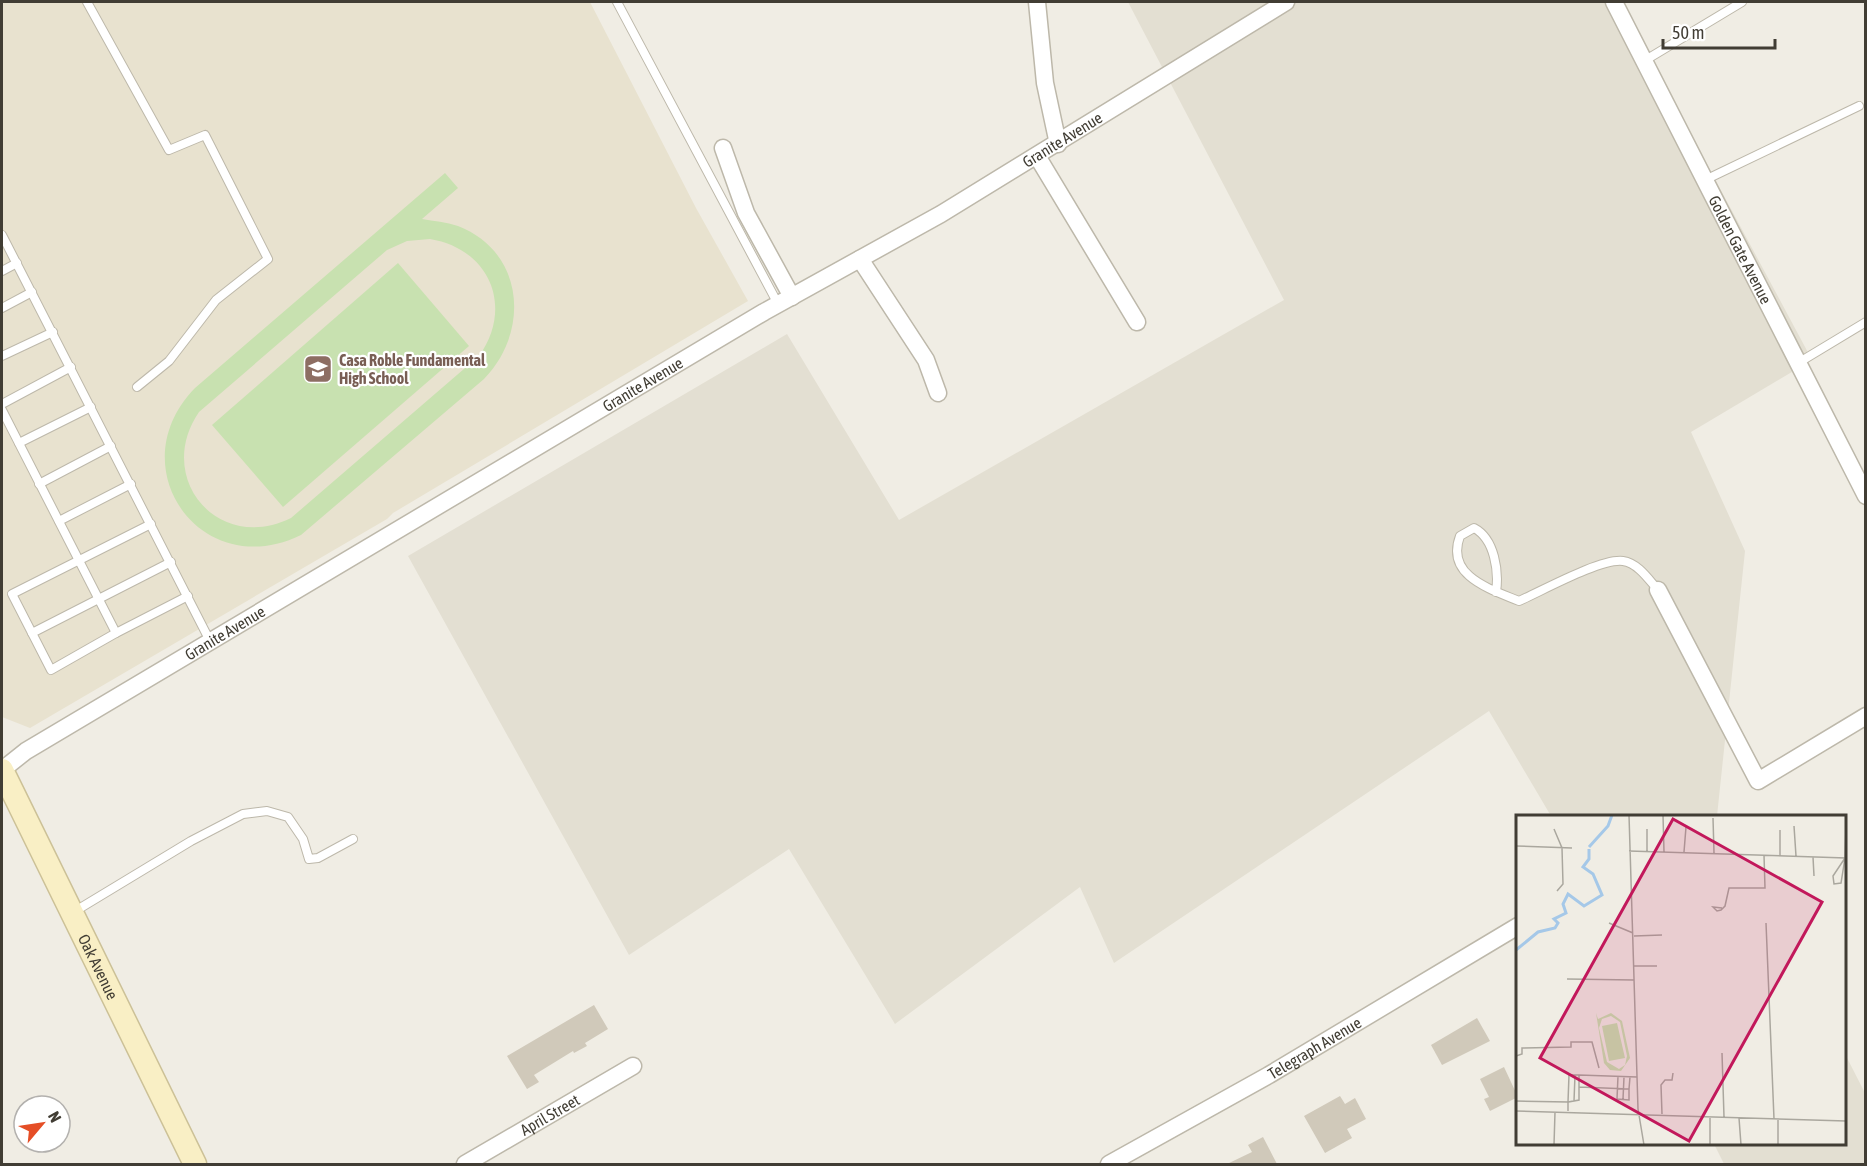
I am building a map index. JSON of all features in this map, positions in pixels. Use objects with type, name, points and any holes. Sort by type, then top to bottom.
[{"type":"main road","name":"Oak Avenue","points":[[2,770],[195,1164]]},
{"type":"street","points":[[1037,2],[1045,82],[1058,144]]},
{"type":"street","name":"Granite Avenue","points":[[2,770],[26,751],[785,300],[1058,144],[1286,2]]},
{"type":"street","name":"Golden Gate Avenue","points":[[1614,2],[1866,496]]},
{"type":"street","points":[[723,148],[746,213],[785,300]]},
{"type":"street","points":[[1037,156],[1137,322]]},
{"type":"street","points":[[860,259],[926,360],[938,393]]},
{"type":"street","points":[[1658,590],[1758,781],[1866,716]]},
{"type":"street","name":"Telegraph Avenue","points":[[1108,1164],[1269,1075],[1516,927]]},
{"type":"street","name":"April Street","points":[[465,1164],[633,1066]]},
{"type":"lane","points":[[87,2],[169,150],[205,135],[268,259],[216,300],[169,361],[137,387]]},
{"type":"lane","points":[[616,2],[785,300]]},
{"type":"lane","points":[[1644,61],[1742,2]]},
{"type":"lane","points":[[1705,180],[1859,106]]},
{"type":"lane","points":[[2,235],[211,643]]},
{"type":"lane","points":[[2,271],[17,263]]},
{"type":"lane","points":[[2,308],[32,292]]},
{"type":"lane","points":[[1798,363],[1866,321]]},
{"type":"lane","points":[[2,356],[53,332]]},
{"type":"lane","points":[[2,404],[71,368]]},
{"type":"lane","points":[[19,443],[91,407]]},
{"type":"lane","points":[[2,410],[116,633]]},
{"type":"lane","points":[[39,484],[111,446]]},
{"type":"lane","points":[[59,521],[131,484]]},
{"type":"lane","points":[[151,524],[12,594],[51,670],[188,596]]},
{"type":"lane","points":[[1496,592],[1498,569],[1483,536],[1474,528],[1460,536],[1456,546],[1459,560],[1472,580],[1496,592],[1519,601],[1605,562],[1624,561],[1638,568],[1658,590]]},
{"type":"lane","points":[[32,633],[171,562]]},
{"type":"lane","points":[[72,914],[191,841],[243,814],[267,811],[288,817],[303,839],[309,859],[318,858],[353,839]]},
{"type":"shaded area","name":"Casa Roble Fundamental High School","points":[[2,2],[590,2],[696,208],[748,301],[393,513],[387,519],[30,728],[2,717]]},
{"type":"shaded area","points":[[1128,2],[1620,2],[1812,360],[1691,432],[1745,551],[1717,815],[1550,815],[1489,711],[1114,963],[1080,887],[895,1024],[789,849],[629,955],[408,556],[787,334],[899,520],[1284,300]]},
{"type":"shaded area","points":[[1846,1056],[1865,1093],[1865,1164],[1724,1164],[1714,1145],[1846,1145]]},
{"type":"green space","points":[[445,173],[458,188],[422,219],[458,226],[480,238],[497,254],[508,273],[513,295],[514,317],[509,339],[499,360],[484,379],[301,535],[265,546],[231,544],[203,531],[182,510],[168,482],[165,451],[173,419],[195,388]],"holes":[[[430,239],[451,245],[468,255],[481,267],[490,283],[495,300],[495,318],[489,337],[479,356],[291,518],[264,526],[240,526],[218,518],[201,503],[189,484],[184,461],[187,437],[199,412],[387,250],[407,241]]]},
{"type":"green space","points":[[398,263],[469,346],[283,507],[212,425]]},
{"type":"building","points":[[594,1005],[608,1029],[585,1043],[587,1046],[574,1053],[573,1051],[534,1075],[539,1082],[527,1089],[507,1056]]},
{"type":"building","points":[[1477,1018],[1490,1041],[1442,1065],[1431,1045]]},
{"type":"building","points":[[1504,1067],[1516,1093],[1516,1098],[1490,1111],[1484,1099],[1489,1097],[1480,1079]]},
{"type":"building","points":[[1340,1096],[1345,1104],[1355,1098],[1366,1119],[1347,1129],[1352,1138],[1325,1153],[1304,1116]]},
{"type":"building","points":[[1263,1137],[1277,1164],[1227,1164],[1252,1152],[1248,1145]]},
{"type":"place","name":"Casa Roble Fundamental High School","points":[[318,369]]}]
